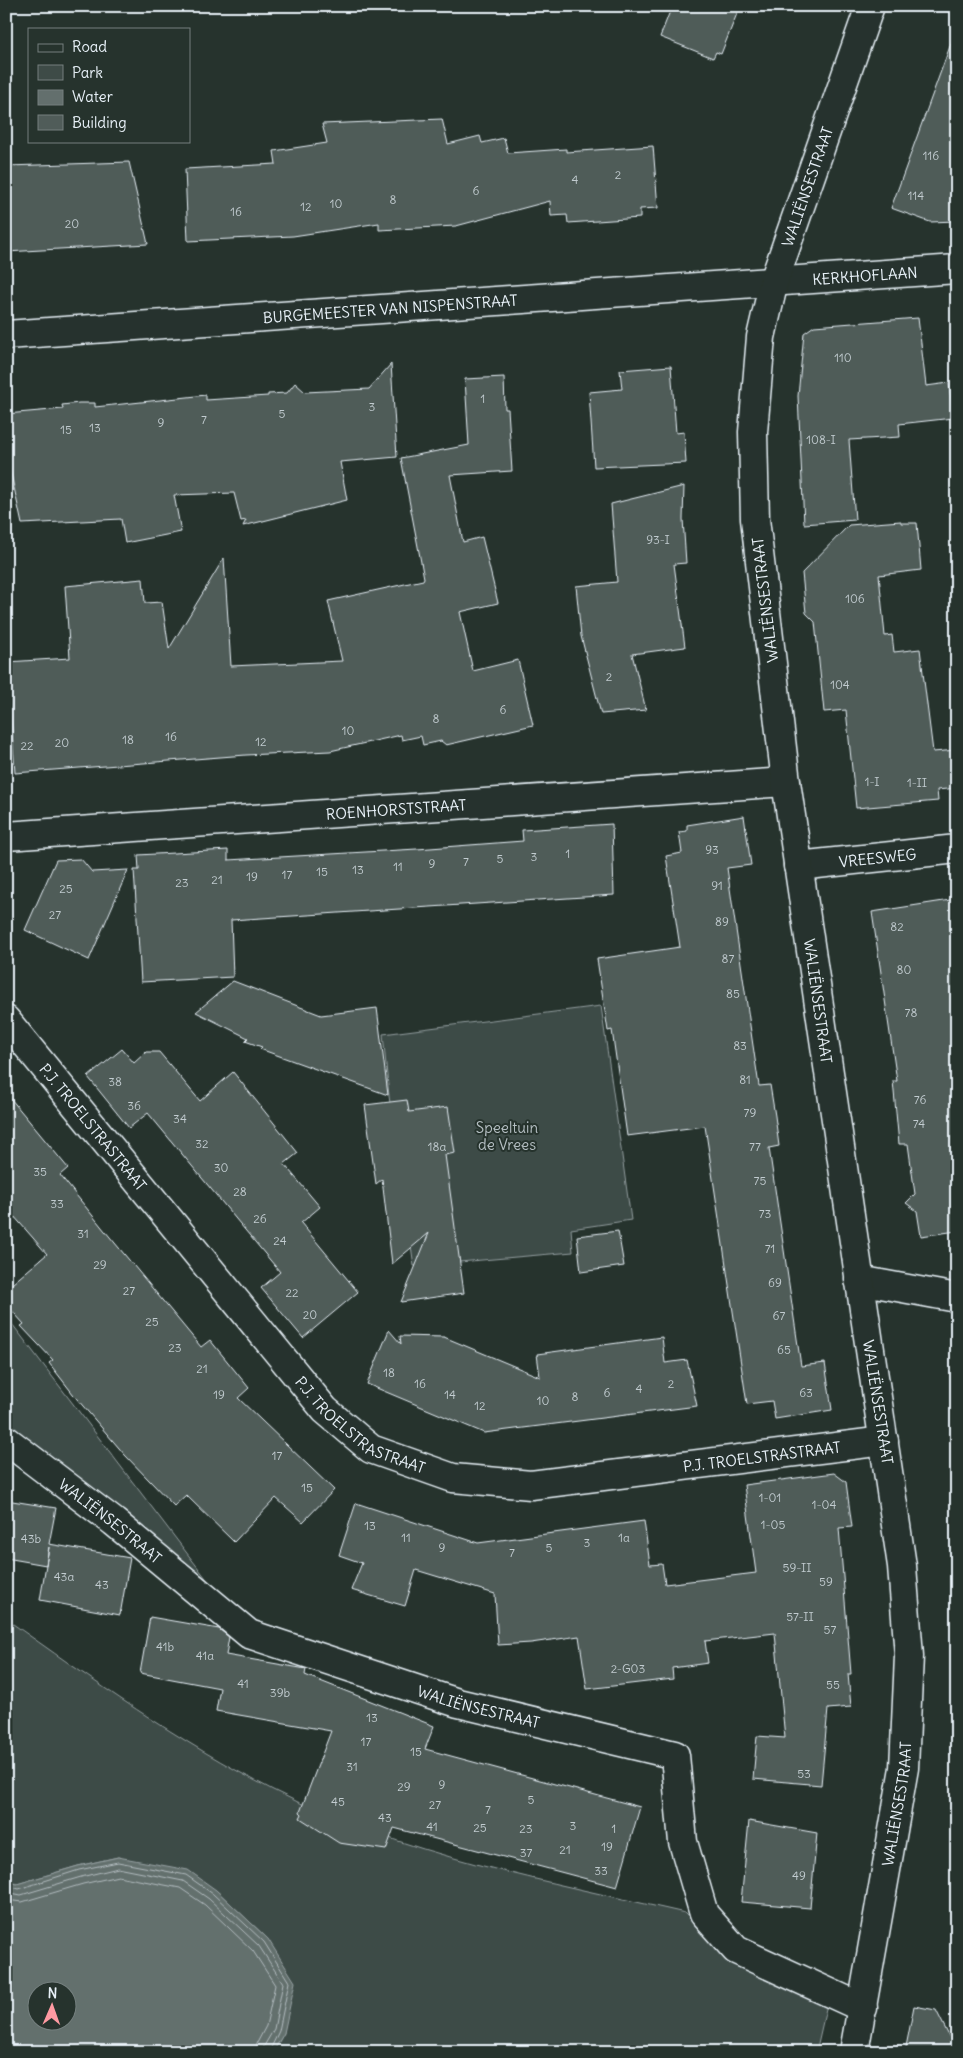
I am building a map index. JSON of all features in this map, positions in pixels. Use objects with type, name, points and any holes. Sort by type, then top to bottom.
[{"type":"street","name":"WALIËNSESTRAAT","points":[[854,2052],[904,1768],[909,1656],[902,1566],[786,782],[755,519],[753,432],[761,337],[774,280],[870,6]]},
{"type":"street","name":"KERKHOFLAAN","points":[[774,280],[957,269]]},
{"type":"street","name":"BURGEMEESTER VAN NISPENSTRAAT","points":[[6,335],[774,280]]},
{"type":"street","name":"ROENHORSTSTRAAT","points":[[6,836],[786,782]]},
{"type":"street","name":"VREESWEG","points":[[798,866],[957,849]]},
{"type":"street","name":"P.J. TROELSTRASTRAAT","points":[[6,1020],[325,1410],[371,1449],[453,1478],[531,1485],[884,1440]]},
{"type":"street","points":[[859,1280],[957,1298]]},
{"type":"street","name":"WALIËNSESTRAAT","points":[[6,1440],[114,1522],[249,1634],[458,1703],[675,1756],[683,1842],[704,1914],[736,1950],[863,2008]]},
{"type":"green space","name":"Speeltuin de Vrees","points":[[601,1006],[631,1220],[571,1229],[573,1252],[414,1266],[389,1096],[383,1034]]},
{"type":"green space","points":[[6,1316],[215,1590],[6,1437]]},
{"type":"green space","points":[[6,1619],[103,1687],[204,1752],[273,1790],[322,1813],[423,1849],[475,1864],[685,1913],[710,1938],[827,2004],[816,2052],[273,2052],[284,2033],[268,1939],[216,1890],[118,1857],[78,1866],[17,1884],[6,1880]]},
{"type":"water","points":[[118,1857],[188,1870],[216,1890],[268,1939],[295,1982],[284,2033],[273,2052],[6,2052],[6,1880],[17,1884],[78,1866]]},
{"type":"building","points":[[672,6],[740,6],[721,54],[716,52],[713,58],[660,37]]},
{"type":"building","points":[[953,38],[957,39],[957,221],[930,222],[891,208]]},
{"type":"building","points":[[442,119],[448,144],[480,136],[482,143],[504,138],[508,153],[566,149],[566,152],[653,146],[658,208],[640,209],[640,218],[568,223],[567,215],[551,216],[550,201],[456,226],[379,230],[379,223],[293,236],[188,241],[185,169],[276,164],[274,151],[327,143],[322,124]]},
{"type":"building","points":[[129,162],[148,244],[6,252],[6,202],[10,202],[7,166]]},
{"type":"building","points":[[918,318],[926,386],[949,383],[953,418],[899,424],[900,437],[849,440],[855,520],[804,524],[798,396],[804,333],[814,326]]},
{"type":"building","points":[[391,364],[397,457],[340,462],[347,500],[243,526],[246,520],[241,521],[234,493],[174,495],[181,532],[125,543],[121,519],[22,524],[6,451],[6,414],[63,409],[62,405],[79,403],[95,403],[95,407],[206,395],[206,400],[268,396],[268,394],[287,393],[295,383],[305,392],[369,389]]},
{"type":"building","points":[[671,366],[676,433],[684,432],[686,463],[594,467],[589,392],[622,389],[620,370]]},
{"type":"building","points":[[504,377],[505,409],[508,409],[512,471],[450,475],[463,542],[482,537],[498,603],[460,612],[473,671],[518,660],[533,725],[446,745],[441,741],[423,745],[421,736],[402,740],[401,735],[330,751],[246,755],[15,773],[7,662],[70,658],[65,586],[143,579],[145,603],[162,602],[169,649],[224,558],[231,666],[342,661],[328,601],[423,580],[424,578],[401,458],[469,445],[465,379]]},
{"type":"building","points":[[684,486],[683,519],[686,563],[674,564],[685,647],[632,654],[646,710],[601,714],[581,636],[576,586],[617,582],[611,504]]},
{"type":"building","points":[[901,521],[901,523],[917,523],[921,570],[879,575],[885,636],[892,635],[894,652],[920,649],[933,752],[957,750],[957,788],[937,790],[938,801],[856,808],[846,710],[824,712],[815,622],[806,613],[802,573],[849,525]]},
{"type":"building","points":[[744,816],[751,865],[727,868],[752,1039],[759,1086],[770,1085],[775,1116],[779,1146],[769,1148],[801,1366],[825,1363],[832,1410],[775,1419],[772,1401],[747,1404],[705,1126],[627,1136],[612,1030],[608,1031],[597,959],[680,947],[666,856],[682,853],[679,832],[687,831],[687,825]]},
{"type":"building","points":[[612,824],[614,895],[231,920],[233,977],[141,982],[134,870],[139,870],[138,855],[228,850],[228,860],[417,849],[523,841],[522,830]]},
{"type":"building","points":[[81,859],[92,872],[128,870],[89,960],[25,930],[56,860]]},
{"type":"building","points":[[957,899],[957,1231],[921,1236],[917,1211],[906,1203],[915,1194],[908,1144],[899,1144],[893,1081],[897,1081],[872,912]]},
{"type":"building","points":[[233,981],[321,1015],[377,1008],[388,1095],[260,1049],[262,1047],[245,1041],[248,1038],[196,1012]]},
{"type":"building","points":[[122,1049],[134,1063],[146,1052],[159,1052],[200,1101],[233,1072],[298,1153],[284,1164],[320,1207],[301,1223],[358,1292],[303,1338],[261,1288],[280,1272],[148,1113],[129,1128],[88,1077]]},
{"type":"building","points":[[6,1093],[68,1168],[60,1175],[105,1231],[201,1347],[210,1340],[249,1388],[238,1398],[334,1490],[303,1522],[276,1498],[234,1542],[186,1495],[174,1506],[125,1455],[77,1399],[49,1363],[53,1360],[21,1326],[24,1324],[6,1304],[6,1289],[47,1254],[6,1207]]},
{"type":"building","points":[[407,1100],[409,1112],[448,1107],[455,1153],[445,1155],[464,1293],[401,1302],[429,1233],[392,1264],[382,1179],[376,1184],[365,1105]]},
{"type":"building","points":[[618,1231],[624,1266],[581,1272],[577,1236]]},
{"type":"building","points":[[389,1330],[401,1344],[400,1336],[444,1337],[540,1377],[537,1354],[662,1337],[665,1363],[687,1360],[697,1406],[484,1433],[367,1384]]},
{"type":"building","points":[[834,1473],[846,1482],[852,1527],[839,1528],[851,1674],[848,1674],[851,1707],[828,1709],[821,1785],[753,1779],[757,1736],[785,1738],[775,1633],[705,1641],[708,1663],[672,1668],[673,1679],[587,1689],[579,1636],[531,1643],[498,1645],[495,1594],[416,1570],[405,1606],[351,1590],[362,1563],[339,1555],[356,1503],[478,1543],[644,1521],[650,1565],[662,1564],[665,1584],[756,1573],[744,1485]]},
{"type":"building","points":[[6,1500],[56,1508],[49,1544],[130,1558],[120,1615],[40,1600],[46,1565],[6,1558]]},
{"type":"building","points":[[150,1617],[219,1629],[229,1637],[226,1655],[306,1669],[305,1675],[434,1726],[425,1749],[640,1807],[617,1887],[394,1828],[386,1850],[339,1843],[300,1818],[302,1814],[300,1812],[331,1731],[216,1711],[220,1688],[140,1673]]},
{"type":"building","points":[[749,1821],[817,1833],[810,1908],[741,1902]]},
{"type":"building","points":[[914,2006],[936,2010],[957,2052],[905,2052]]}]
